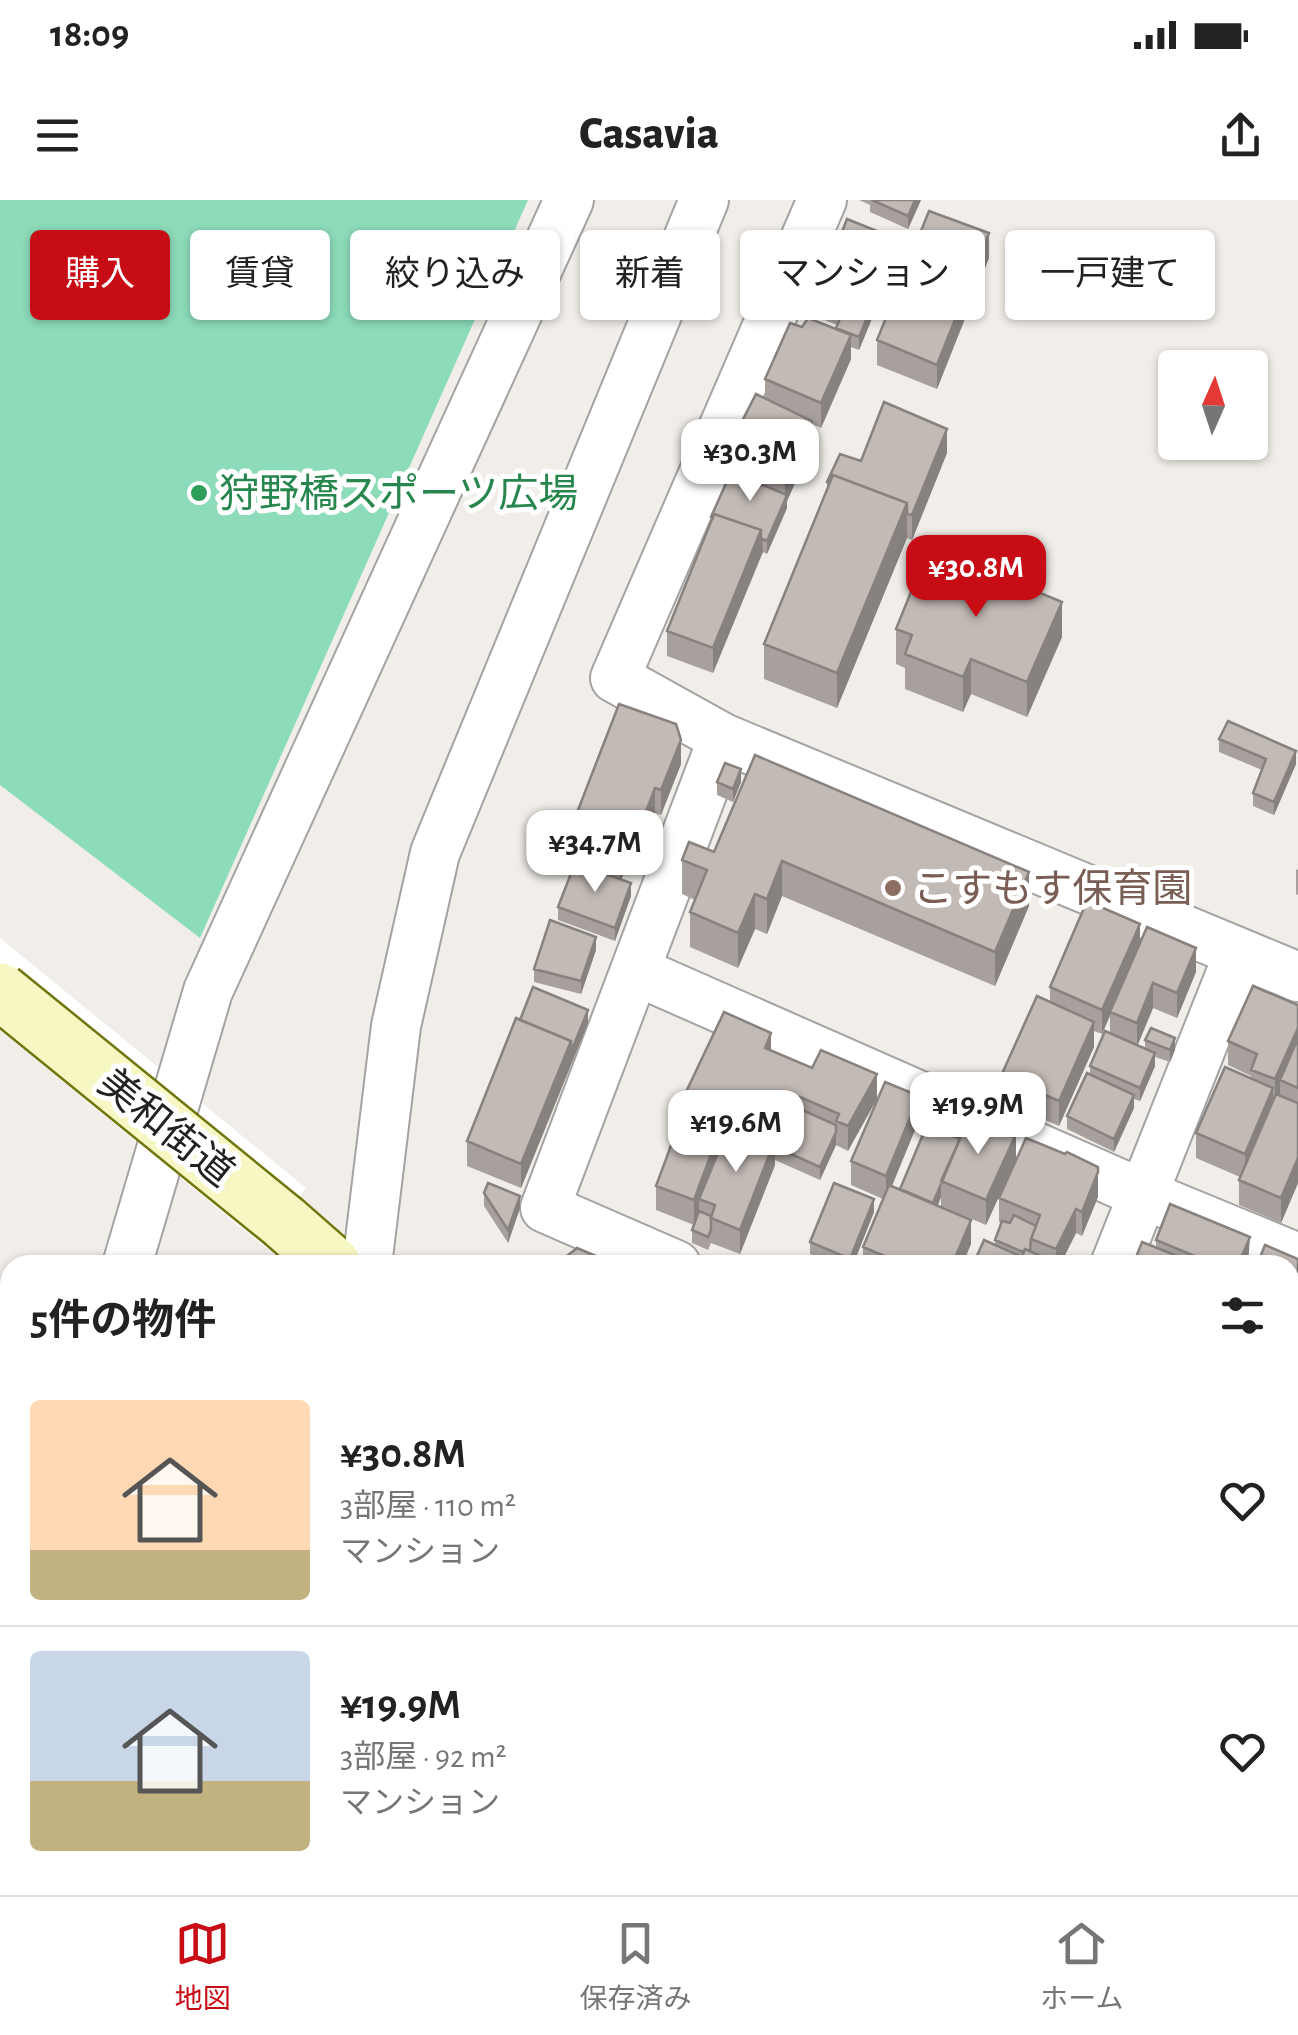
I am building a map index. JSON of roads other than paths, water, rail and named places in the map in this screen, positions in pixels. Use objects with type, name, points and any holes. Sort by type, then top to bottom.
[{"type":"main road","name":"美和街道","points":[[0,990],[322,1255]]},
{"type":"street","points":[[130,1255],[208,991],[569,200]]},
{"type":"street","points":[[367,1255],[396,1026],[435,854],[704,200]]},
{"type":"street","points":[[822,200],[615,678],[722,738],[1298,977]]},
{"type":"street","points":[[653,1255],[546,1208],[722,738]]},
{"type":"street","points":[[1119,1255],[1239,953]]},
{"type":"street","points":[[636,971],[1291,1255]]},
{"type":"place","name":"狩野橋スポーツ広場","points":[[199,493]]},
{"type":"place","name":"こすもす保育園","points":[[893,888]]}]
